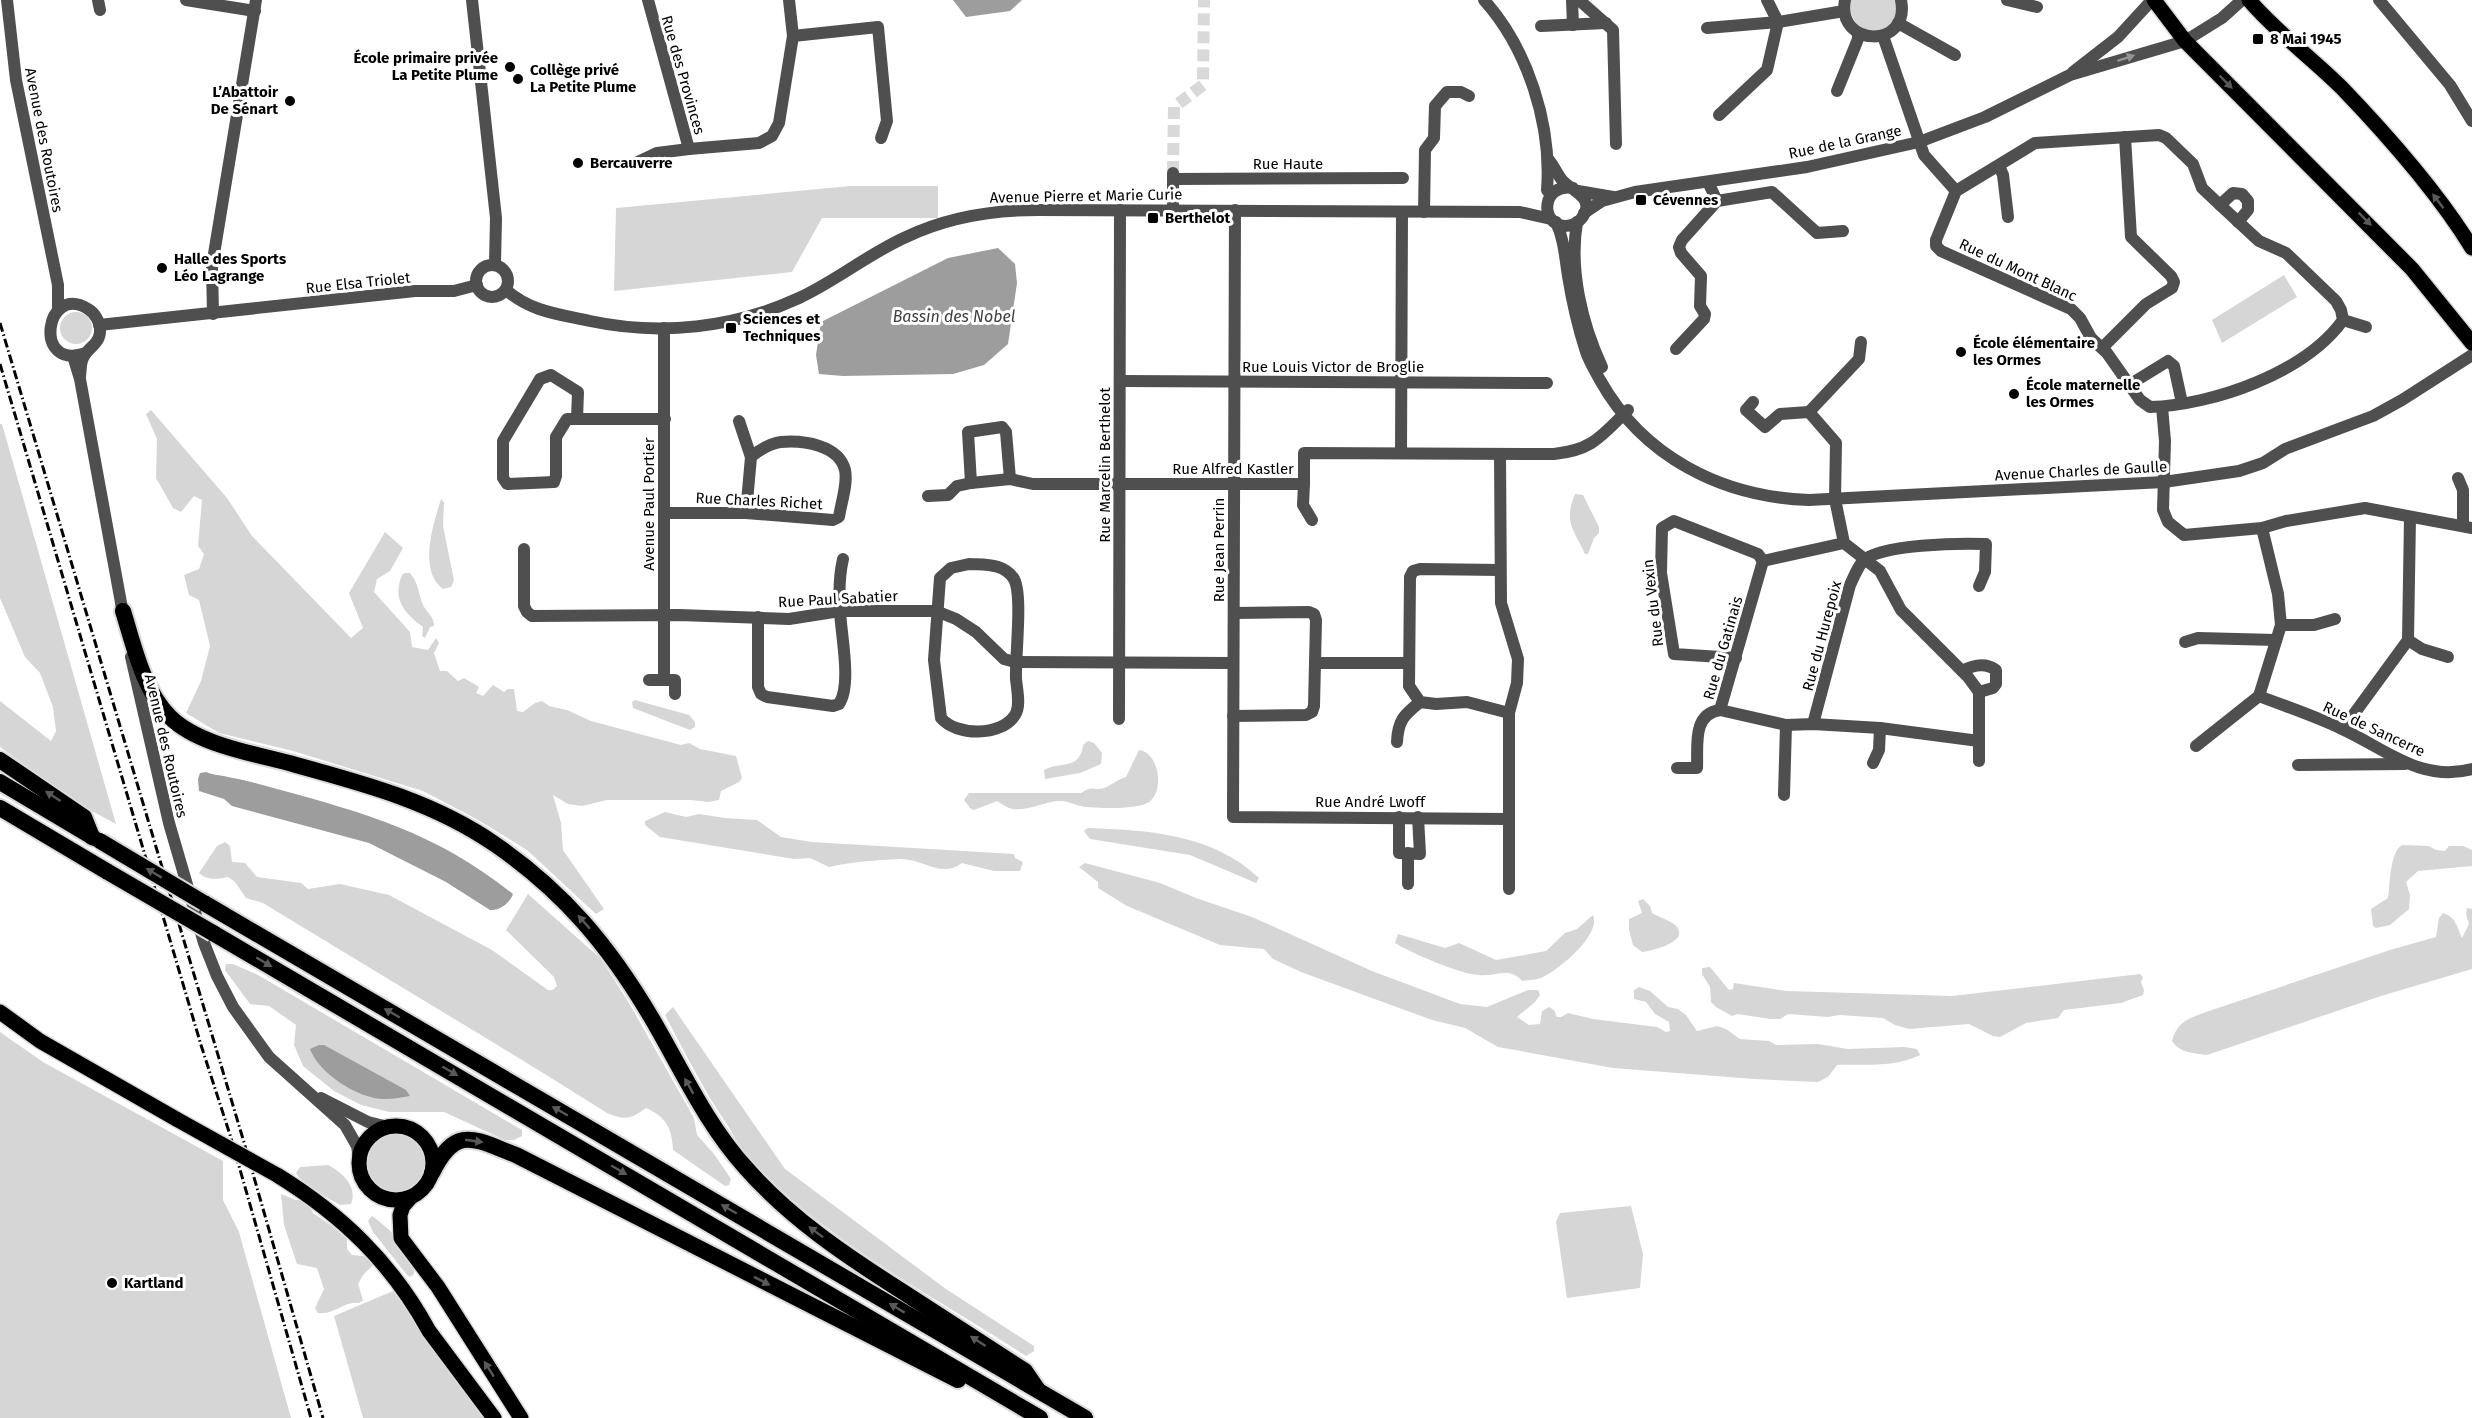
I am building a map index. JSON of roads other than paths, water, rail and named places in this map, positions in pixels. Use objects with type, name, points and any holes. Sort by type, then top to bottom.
[{"type":"highway","points":[[123,611],[139,659],[157,701],[171,718],[187,730],[235,749],[405,797],[447,815],[484,837],[548,885],[602,942],[629,981],[719,1133],[745,1167],[776,1199],[844,1254],[1025,1371],[1038,1390]]},
{"type":"highway","points":[[0,760],[84,817],[96,839]]},
{"type":"highway","points":[[0,782],[1085,1418]]},
{"type":"highway","points":[[0,808],[1040,1418]]},
{"type":"highway","points":[[432,1173],[444,1153],[458,1140],[481,1141],[516,1155],[956,1380],[979,1382]]},
{"type":"main road","points":[[2153,0],[2185,41],[2412,269],[2472,343]]},
{"type":"main road","points":[[2249,0],[2342,88],[2421,178],[2472,248]]},
{"type":"main road","points":[[0,1012],[40,1041],[277,1175],[324,1206],[358,1235],[378,1256],[421,1316],[429,1331],[494,1418]]},
{"type":"main road","points":[[404,1126],[426,1140],[432,1151],[432,1173],[421,1191],[399,1201],[375,1194],[361,1174],[361,1151],[367,1140],[376,1131],[388,1127],[404,1126]]},
{"type":"main road","points":[[411,1197],[403,1206],[400,1215],[401,1238],[438,1287],[521,1418]]},
{"type":"main road","points":[[421,1316],[434,1328],[506,1418]]},
{"type":"street","name":"Avenue des Routoires","points":[[7,0],[16,80],[58,285],[58,310],[49,327],[50,338],[63,353],[73,356],[80,379],[135,682],[169,823],[204,944],[217,976],[249,1032],[269,1057],[345,1125],[357,1146],[360,1164]]},
{"type":"street","points":[[186,0],[255,5],[212,266],[213,314]]},
{"type":"street","points":[[472,0],[496,218],[495,264]]},
{"type":"street","name":"Rue des Provinces","points":[[648,0],[688,149],[759,143],[772,136],[779,123],[793,36],[789,0]]},
{"type":"street","points":[[1484,0],[1509,31],[1527,68],[1549,160],[1547,190],[1551,195]]},
{"type":"street","points":[[1572,0],[1573,25]]},
{"type":"street","points":[[1579,0],[1610,27],[1616,144]]},
{"type":"street","points":[[1719,115],[1767,70],[1778,22],[1767,0]]},
{"type":"street","points":[[1707,28],[1778,22],[1845,6],[1846,20],[1858,33],[1874,37],[1882,36],[1892,31],[1898,24],[1902,16],[1901,0]]},
{"type":"street","points":[[2007,0],[2037,7]]},
{"type":"street","name":"Rue de la Grange","points":[[2070,75],[2118,37],[2153,0]]},
{"type":"street","name":"Rue de la Grange","points":[[1581,218],[1602,201],[1614,197],[1807,167],[1918,142],[1985,117],[2070,75],[2185,41],[2222,18],[2242,0]]},
{"type":"street","points":[[2379,0],[2450,85],[2472,121]]},
{"type":"street","points":[[1898,24],[1955,55]]},
{"type":"street","points":[[1541,26],[1610,27]]},
{"type":"street","points":[[793,36],[878,27],[887,121],[881,138]]},
{"type":"street","points":[[1837,91],[1858,39],[1858,33]]},
{"type":"street","points":[[1882,36],[1924,155],[1956,191],[2035,143],[2159,135],[2166,138],[2193,164],[2202,188],[2238,222],[2259,241],[2286,253],[2336,301],[2343,320],[2336,330],[2303,358],[2259,381],[2218,396],[2162,407],[2165,441],[2163,510],[2168,522],[2184,535],[2262,528],[2286,521],[2365,508],[2468,526],[2463,490],[2458,478]]},
{"type":"street","points":[[1424,212],[1425,150],[1434,138],[1435,106],[1447,92],[1461,92],[1469,96]]},
{"type":"street","points":[[2102,348],[2146,304],[2172,288],[2174,282],[2171,276],[2131,237],[2125,137]]},
{"type":"street","points":[[638,162],[657,153],[688,149]]},
{"type":"street","points":[[1549,160],[1560,178],[1576,190],[1585,202],[1581,218],[1566,226],[1553,221],[1547,208],[1551,195],[1561,188],[1576,190]]},
{"type":"street","points":[[1999,166],[2003,175],[2008,217]]},
{"type":"street","name":"Rue Haute","points":[[1173,210],[1173,176],[1403,178]]},
{"type":"street","points":[[1708,182],[1717,201]]},
{"type":"street","name":"Rue de la Grange","points":[[1576,190],[1614,197]]},
{"type":"street","name":"Rue du Mont Blanc","points":[[1956,191],[1936,240],[1936,246],[1941,251],[2071,309],[2140,400],[2150,407],[2162,407]]},
{"type":"street","points":[[1676,349],[1701,323],[1705,314],[1700,306],[1701,276],[1678,247],[1717,201],[1772,192],[1817,233],[1843,231]]},
{"type":"street","points":[[2220,205],[2233,193],[2242,194],[2248,201],[2248,210],[2238,222]]},
{"type":"street","name":"Avenue Pierre et Marie Curie","points":[[1520,212],[1551,195]]},
{"type":"street","name":"Avenue Pierre et Marie Curie","points":[[506,290],[534,309],[602,323],[664,328],[725,322],[777,307],[814,291],[904,238],[961,217],[1012,210],[1520,212],[1553,221]]},
{"type":"street","name":"Rue Marcelin Berthelot","points":[[1119,720],[1120,210]]},
{"type":"street","name":"Rue Jean Perrin","points":[[1233,817],[1235,210]]},
{"type":"street","points":[[1401,453],[1402,212]]},
{"type":"street","name":"Avenue Charles de Gaulle","points":[[1581,218],[1574,253],[1586,322],[1595,353],[1626,412]]},
{"type":"street","name":"Avenue Charles de Gaulle","points":[[1553,221],[1563,244],[1572,297],[1587,354],[1611,400],[1692,470],[1721,484],[1762,496],[1792,500],[1835,499],[2164,482],[2251,468],[2285,449],[2373,416],[2472,355]]},
{"type":"street","points":[[495,264],[507,274],[508,285],[506,290],[492,297],[482,294],[477,285],[477,274],[489,265],[495,264]]},
{"type":"street","name":"Avenue des Routoires","points":[[58,285],[73,304],[82,305],[90,310],[99,325],[97,341],[86,353],[81,364],[80,379]]},
{"type":"street","name":"Rue Elsa Triolet","points":[[99,325],[415,291],[454,291],[477,285]]},
{"type":"street","points":[[58,310],[73,304]]},
{"type":"street","points":[[2343,320],[2366,327]]},
{"type":"street","name":"Avenue Paul Portier","points":[[664,328],[664,680]]},
{"type":"street","points":[[1754,402],[1746,410],[1765,427],[1780,414],[1809,412],[1859,359],[1862,342]]},
{"type":"street","points":[[73,356],[86,353]]},
{"type":"street","points":[[2129,385],[2168,361],[2174,366],[2182,403]]},
{"type":"street","points":[[577,419],[578,392],[551,375],[540,379],[503,441],[503,478],[507,484],[554,482],[556,437],[567,419],[577,419],[665,419]]},
{"type":"street","name":"Rue Louis Victor de Broglie","points":[[1120,381],[1547,383]]},
{"type":"street","name":"Rue Alfred Kastler","points":[[928,496],[948,495],[957,486],[971,483],[1010,479],[1033,484],[1304,484],[1304,453],[1574,452],[1591,446],[1626,412]]},
{"type":"street","points":[[1809,412],[1836,443],[1835,499],[1844,543],[1880,571],[1901,610],[1962,671],[1979,692],[1979,761]]},
{"type":"street","points":[[739,421],[751,461],[746,513]]},
{"type":"street","points":[[971,483],[968,432],[1002,427],[1006,432],[1010,479]]},
{"type":"street","name":"Rue Charles Richet","points":[[664,513],[746,513],[833,520],[838,517],[846,477],[840,458],[831,450],[801,442],[779,442],[757,452],[751,461]]},
{"type":"street","points":[[1500,454],[1502,603],[1518,659],[1517,683],[1509,713],[1509,890]]},
{"type":"street","points":[[1304,484],[1303,505],[1312,520]]},
{"type":"street","points":[[2343,729],[2408,640],[2410,517]]},
{"type":"street","name":"Rue du Vexin","points":[[1736,658],[1674,654],[1661,573],[1662,528],[1674,521],[1758,554],[1763,561]]},
{"type":"street","points":[[2196,746],[2259,696],[2281,625],[2278,594],[2262,528]]},
{"type":"street","points":[[1763,561],[1844,543]]},
{"type":"street","points":[[1864,559],[1879,552],[1922,545],[1986,544],[1985,572],[1979,586]]},
{"type":"street","name":"Rue Paul Sabatier","points":[[524,549],[524,606],[532,616],[664,615],[789,619],[840,611],[936,611],[956,619],[976,632],[1004,659],[1015,662]]},
{"type":"street","name":"Rue du Hurepoix","points":[[1813,724],[1850,585],[1864,559]]},
{"type":"street","points":[[758,617],[758,687],[761,693],[767,697],[833,706],[839,704],[844,697],[845,654],[840,611],[843,560]]},
{"type":"street","name":"Rue du Gatinais","points":[[1763,561],[1720,710],[1786,725],[1813,724],[1880,728],[1979,741]]},
{"type":"street","points":[[969,564],[996,565],[1007,570],[1015,581],[1018,594],[1015,662],[1018,705],[1015,715],[1006,724],[984,732],[963,731],[947,725],[941,718],[934,660],[936,611],[939,579],[951,568],[969,564]]},
{"type":"street","points":[[1420,702],[1409,686],[1410,577],[1413,571],[1500,570]]},
{"type":"street","points":[[1233,716],[1306,715],[1312,712],[1316,663],[1314,614],[1309,612],[1234,613]]},
{"type":"street","points":[[2281,625],[2314,625],[2335,619]]},
{"type":"street","points":[[2185,642],[2198,638],[2276,640]]},
{"type":"street","points":[[2408,640],[2422,649],[2448,657]]},
{"type":"street","points":[[1015,662],[1233,663]]},
{"type":"street","points":[[1316,663],[1409,663]]},
{"type":"street","points":[[1962,671],[1973,665],[1990,666],[1996,670],[1996,684],[1993,688],[1979,692]]},
{"type":"street","points":[[649,680],[675,680],[675,694]]},
{"type":"street","name":"Rue de Sancerre","points":[[2259,696],[2343,729],[2406,764],[2441,772],[2472,769]]},
{"type":"street","points":[[1397,742],[1398,726],[1406,713],[1420,702],[1436,704],[1467,702],[1509,713]]},
{"type":"street","points":[[1677,768],[1697,768],[1699,726],[1703,717],[1711,711],[1720,710]]},
{"type":"street","points":[[1784,795],[1786,725]]},
{"type":"street","points":[[1873,764],[1879,750],[1880,728]]},
{"type":"street","points":[[2360,765],[2366,743]]},
{"type":"street","points":[[2298,765],[2406,764]]},
{"type":"street","name":"Rue André Lwoff","points":[[1233,817],[1508,819]]},
{"type":"street","points":[[1399,818],[1399,853],[1420,854],[1418,818]]},
{"type":"street","points":[[1408,853],[1408,884]]},
{"type":"street","name":"Avenue des Routoires","points":[[301,1088],[368,1122],[388,1127]]},
{"type":"water","points":[[953,0],[1022,0],[1010,11],[966,17]]},
{"type":"water","name":"Bassin des Nobel","points":[[998,248],[1015,264],[1017,283],[1008,344],[984,365],[953,374],[843,376],[819,374],[816,355],[821,322],[948,258]]},
{"type":"water","points":[[206,772],[342,807],[401,828],[457,855],[513,894],[504,906],[490,910],[446,882],[369,843],[232,806],[224,799],[199,791],[200,773]]},
{"type":"water","points":[[324,1045],[406,1090],[410,1096],[376,1098],[342,1084],[322,1068],[315,1058],[310,1049]]},
{"type":"tunnel","points":[[1173,173],[1174,107],[1203,85],[1204,0]]},
{"type":"railway","points":[[0,323],[243,1139],[323,1418]]},
{"type":"railway","points":[[0,364],[201,1045],[231,1138],[311,1418]]},
{"type":"place","name":"8 Mai 1945","points":[[2258,39]]},
{"type":"place","name":"École primaire privée La Petite Plume","points":[[510,67]]},
{"type":"place","name":"Collège privé La Petite Plume","points":[[518,79]]},
{"type":"place","name":"L’Abattoir De Sénart","points":[[290,101]]},
{"type":"place","name":"Bercauverre","points":[[578,163]]},
{"type":"place","name":"Cévennes","points":[[1641,200]]},
{"type":"place","name":"Berthelot","points":[[1153,218]]},
{"type":"place","name":"Halle des Sports Léo Lagrange","points":[[162,268]]},
{"type":"place","name":"Sciences et Techniques","points":[[731,328]]},
{"type":"place","name":"École élémentaire les Ormes","points":[[1961,352]]},
{"type":"place","name":"École maternelle les Ormes","points":[[2014,394]]},
{"type":"place","name":"Kartland","points":[[112,1283]]}]
